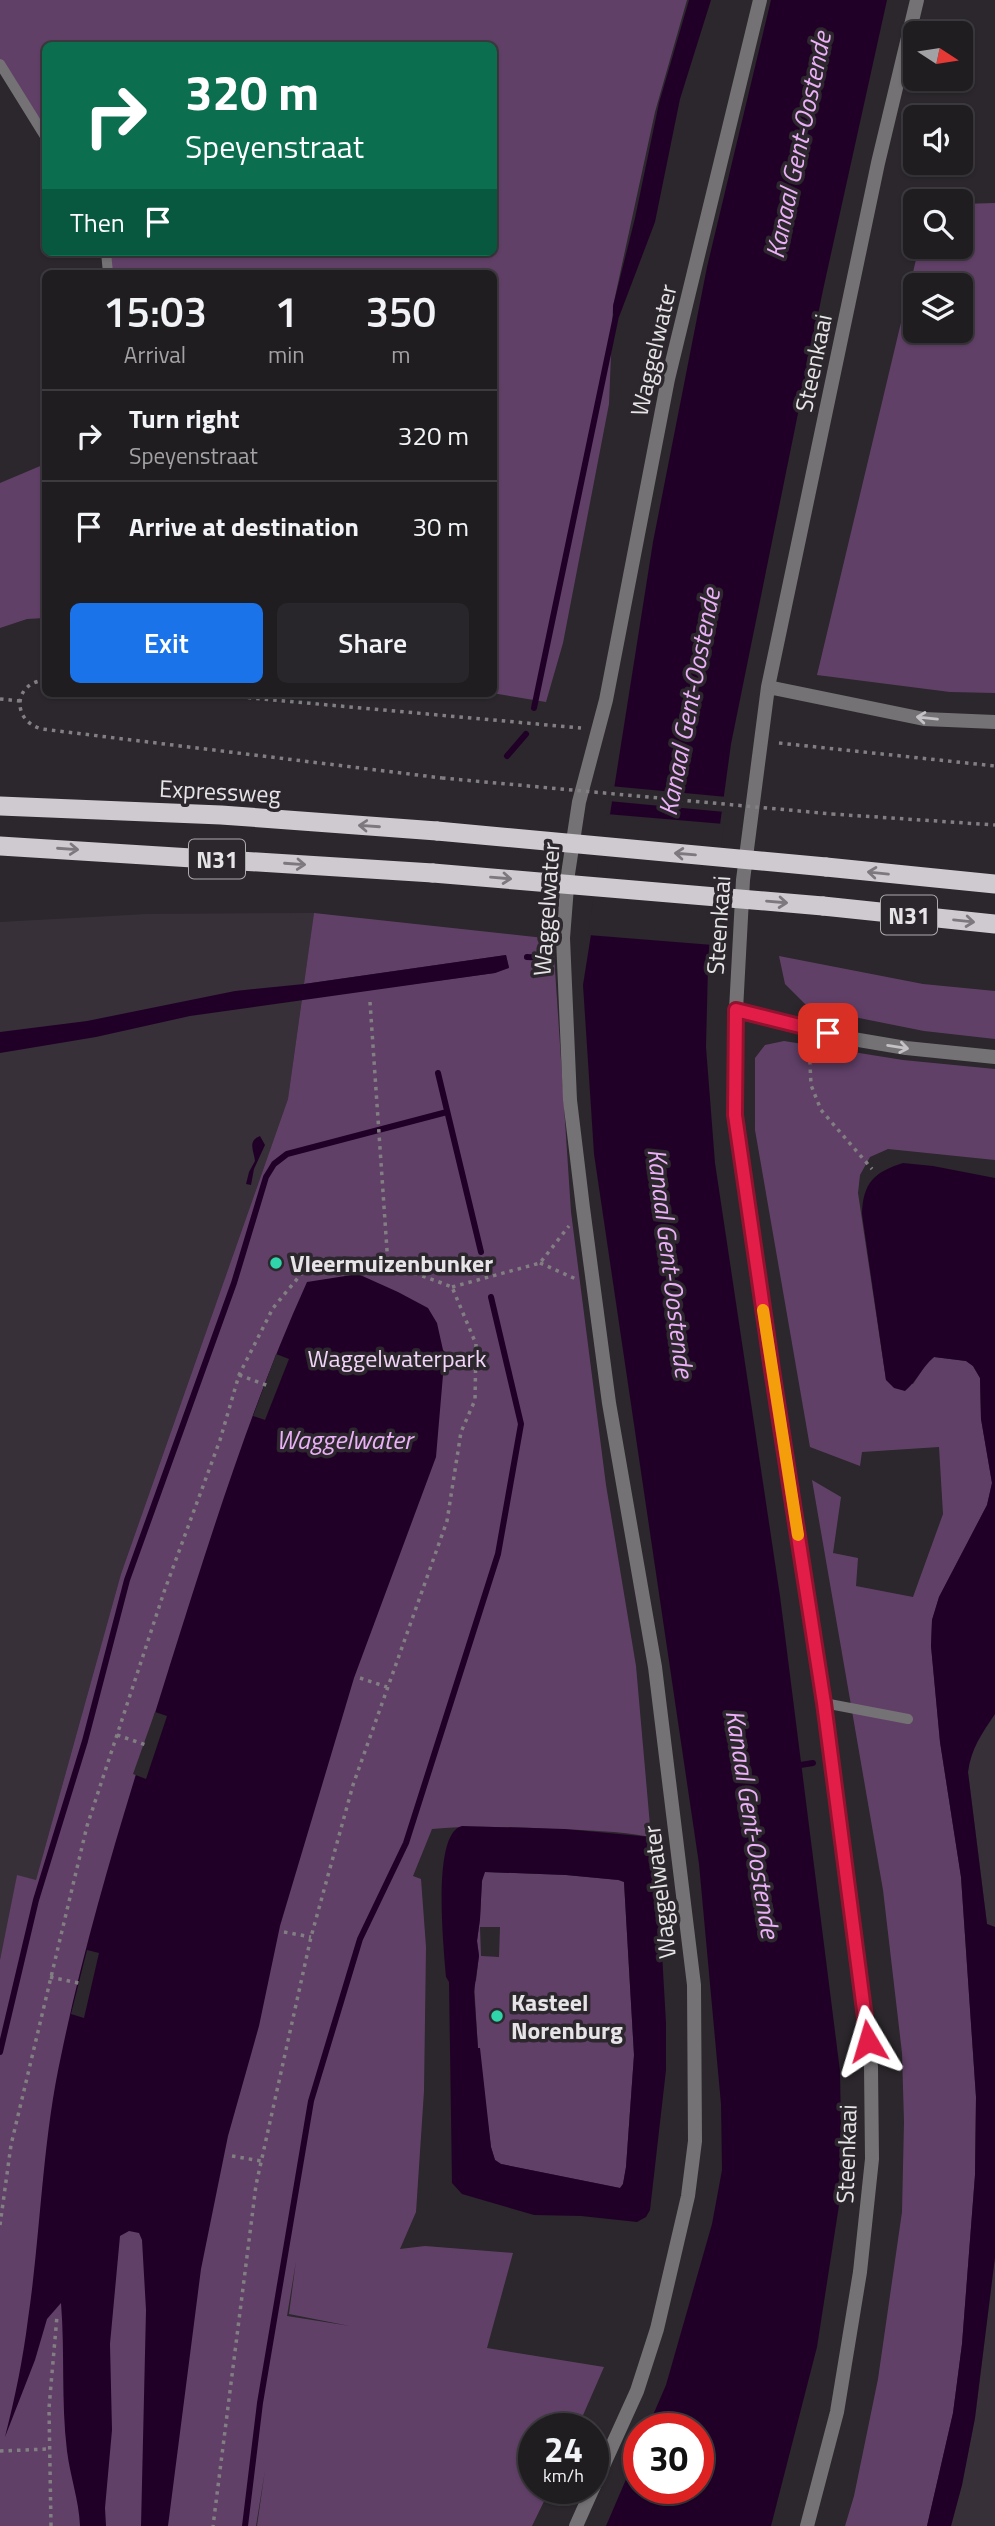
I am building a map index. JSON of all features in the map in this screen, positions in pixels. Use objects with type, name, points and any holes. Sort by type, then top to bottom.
[{"type":"highway","name":"Expressweg","points":[[0,806],[221,815],[437,831],[995,884]]},
{"type":"highway","name":"N31","points":[[0,846],[433,873],[823,906],[995,924]]},
{"type":"street","name":"Waggelwater","points":[[609,2453],[637,2391],[657,2329],[688,2196],[695,2141],[694,1985],[655,1667],[610,1404],[583,1208],[570,1100],[563,938],[568,874],[579,802],[606,700],[668,379],[760,0]]},
{"type":"street","name":"Steenkaai","points":[[807,2526],[839,2400],[860,2272],[872,2159],[871,2067],[824,1703],[735,1115],[736,1010],[743,880],[768,687],[878,163],[917,0]]},
{"type":"street","points":[[768,687],[924,719],[995,722]]},
{"type":"street","points":[[736,1010],[848,1038],[906,1048],[995,1057]]},
{"type":"street","name":"Waggelwater","points":[[576,2526],[586,2504]]},
{"type":"lane","points":[[0,64],[42,132]]},
{"type":"lane","points":[[824,1703],[908,1719]]},
{"type":"path","points":[[42,681],[26,687],[20,701],[23,716],[34,727],[42,729],[442,778],[832,814],[995,825]]},
{"type":"path","points":[[242,697],[578,727],[597,731]]},
{"type":"path","points":[[0,699],[20,701]]},
{"type":"path","points":[[760,740],[995,766]]},
{"type":"path","points":[[370,1002],[388,1266]]},
{"type":"path","points":[[808,1028],[811,1085],[821,1110],[872,1169]]},
{"type":"path","points":[[0,2225],[11,2145],[87,1826],[164,1592],[220,1440],[239,1375],[273,1308],[307,1267],[349,1261],[388,1266],[452,1287],[540,1263],[583,1208]]},
{"type":"path","points":[[540,1263],[594,1287]]},
{"type":"path","points":[[213,2526],[256,2185],[311,1937],[353,1785],[447,1521],[461,1432],[475,1400],[475,1344],[452,1287]]},
{"type":"path","points":[[239,1375],[270,1387]]},
{"type":"path","points":[[360,1678],[387,1687]]},
{"type":"path","points":[[117,1735],[149,1746]]},
{"type":"path","points":[[284,1932],[311,1937]]},
{"type":"path","points":[[50,1977],[83,1984]]},
{"type":"path","points":[[232,2155],[261,2161]]},
{"type":"path","points":[[51,2526],[49,2408],[57,2316]]},
{"type":"path","points":[[0,2451],[48,2449]]},
{"type":"shaded area","points":[[314,913],[288,1099],[121,1574],[36,1880],[17,1876],[0,1960],[0,922],[147,914]]},
{"type":"shaded area","points":[[995,1714],[995,1927],[987,1924],[968,1772],[976,1743]]},
{"type":"shaded area","points":[[995,2257],[995,2526],[951,2526],[975,2418]]},
{"type":"green space","points":[[0,0],[687,0],[655,112],[613,306],[609,404],[563,643],[546,702],[497,694],[497,270],[108,270],[106,256],[497,256],[497,42],[42,42],[42,133],[0,64]]},
{"type":"green space","points":[[995,203],[995,693],[950,692],[817,675],[903,314],[903,343],[973,343],[973,273],[913,273],[916,259],[973,259],[973,204]]},
{"type":"green space","points":[[42,465],[42,618],[27,619],[0,628],[0,483]]},
{"type":"green space","name":"Waggelwaterpark","points":[[314,913],[553,939],[571,1212],[606,1485],[636,1666],[651,1837],[602,1831],[522,1828],[432,1829],[413,1876],[421,1879],[426,1947],[424,2091],[416,2212],[400,2249],[425,2246],[513,2253],[487,2348],[604,2367],[584,2413],[518,2413],[518,2504],[543,2504],[532,2526],[257,2526],[265,2470],[256,2526],[0,2526],[0,1960],[17,1875],[36,1880],[121,1574],[288,1099],[302,999],[495,973],[509,967],[506,955],[304,984]],"holes":[[[296,2261],[289,2314],[350,2326],[287,2316]]]},
{"type":"green space","points":[[779,956],[923,984],[995,991],[995,1039],[924,1031],[809,1008],[785,984]]},
{"type":"green space","points":[[784,1041],[903,1060],[995,1069],[995,1160],[888,1149],[870,1157],[860,1175],[858,1193],[886,1380],[913,1384],[934,1357],[966,1361],[973,1366],[980,1378],[981,1419],[992,1483],[987,1505],[939,1597],[932,1620],[931,1646],[940,1742],[961,1877],[976,2097],[975,2175],[962,2344],[953,2413],[927,2526],[845,2526],[854,2496],[878,2379],[902,2212],[902,2053],[883,1890],[812,1480],[841,1497],[833,1553],[858,1558],[856,1586],[913,1597],[943,1514],[939,1447],[862,1452],[860,1466],[810,1447],[755,1130],[755,1058],[765,1045]]},
{"type":"green space","points":[[485,1872],[566,1875],[624,1882],[634,2055],[626,2167],[620,2188],[501,2164],[495,2160],[478,2049],[474,1982],[479,1955],[477,1941],[482,1876]],"holes":[[[480,1927],[500,1927],[499,1957],[481,1956]]]},
{"type":"water","points":[[689,0],[711,0],[680,99],[655,222],[619,317],[613,314],[613,306],[659,103]]},
{"type":"water","name":"Kanaal Gent-Oostende","points":[[771,0],[887,0],[823,290],[731,744],[713,876],[706,1047],[715,1163],[780,1596],[840,2071],[842,2186],[817,2347],[771,2526],[606,2526],[623,2486],[623,2504],[714,2504],[714,2413],[654,2413],[666,2385],[712,2224],[722,2170],[721,2104],[699,1864],[594,1154],[583,985],[653,542],[707,267]]},
{"type":"water","points":[[506,955],[509,968],[495,973],[190,1016],[96,1037],[0,1053],[0,1032],[87,1021],[235,991],[304,984]]},
{"type":"water","points":[[260,1136],[265,1145],[254,1169],[251,1185],[246,1184],[255,1161],[252,1143]]},
{"type":"water","points":[[903,1163],[995,1178],[995,1714],[974,1749],[968,1772],[987,1924],[995,1927],[995,2257],[975,2418],[951,2526],[927,2526],[953,2413],[962,2344],[975,2175],[976,2097],[961,1877],[940,1742],[931,1646],[932,1620],[939,1597],[987,1505],[992,1483],[981,1419],[980,1378],[973,1366],[966,1361],[934,1357],[905,1391],[894,1388],[886,1380],[862,1214],[865,1194],[872,1180],[884,1170]]},
{"type":"water","name":"Waggelwater","points":[[358,1274],[428,1308],[437,1323],[443,1350],[456,1364],[443,1375],[436,1457],[354,1678],[280,1926],[259,2026],[228,2136],[201,2269],[168,2526],[141,2526],[146,2310],[142,2240],[139,2233],[129,2231],[120,2236],[110,2344],[112,2430],[105,2508],[106,2526],[80,2526],[65,2432],[61,2303],[47,2319],[35,2360],[5,2437],[24,2349],[50,2121],[72,2007],[110,1861],[154,1716],[216,1521],[268,1376],[307,1282]]},
{"type":"water","points":[[462,1826],[565,1829],[651,1837],[660,1918],[666,2070],[650,2210],[646,2217],[637,2222],[581,2216],[534,2215],[462,2194],[452,2183],[449,1982],[446,1977],[442,1894],[446,1849],[452,1833]],"holes":[[[485,1872],[566,1875],[624,1882],[634,2055],[626,2167],[620,2188],[501,2164],[495,2160],[491,2147],[478,2048],[474,1992],[479,1956],[477,1941],[482,1881]]]},
{"type":"pier","points":[[610,786],[727,797],[725,812],[608,801]]},
{"type":"pier","points":[[606,814],[724,824],[717,877],[713,945],[588,935]]},
{"type":"pier","points":[[276,1354],[289,1359],[265,1420],[253,1416]]},
{"type":"pier","points":[[155,1712],[167,1716],[146,1779],[133,1774]]},
{"type":"pier","points":[[87,1950],[99,1953],[84,2018],[71,2014]]},
{"type":"waterway","points":[[534,708],[616,316]]},
{"type":"waterway","points":[[507,756],[526,734]]},
{"type":"waterway","points":[[527,957],[543,958]]},
{"type":"waterway","points":[[438,1073],[481,1252]]},
{"type":"waterway","points":[[0,2052],[36,1900],[85,1741],[127,1580],[234,1283],[266,1177],[274,1164],[287,1154],[447,1112]]},
{"type":"waterway","points":[[245,2526],[260,2403],[311,2101],[360,1939],[406,1843],[498,1554],[521,1424],[491,1297]]},
{"type":"waterway","points":[[794,1766],[813,1763]]},
{"type":"slow traffic","points":[[763,1310],[798,1535]]},
{"type":"place","name":"Vleermuizenbunker","points":[[276,1263]]},
{"type":"place","name":"Kasteel Norenburg","points":[[497,2016]]},
{"type":"route","points":[[828,1033],[736,1010],[735,1115],[824,1703],[868,2041]]}]
